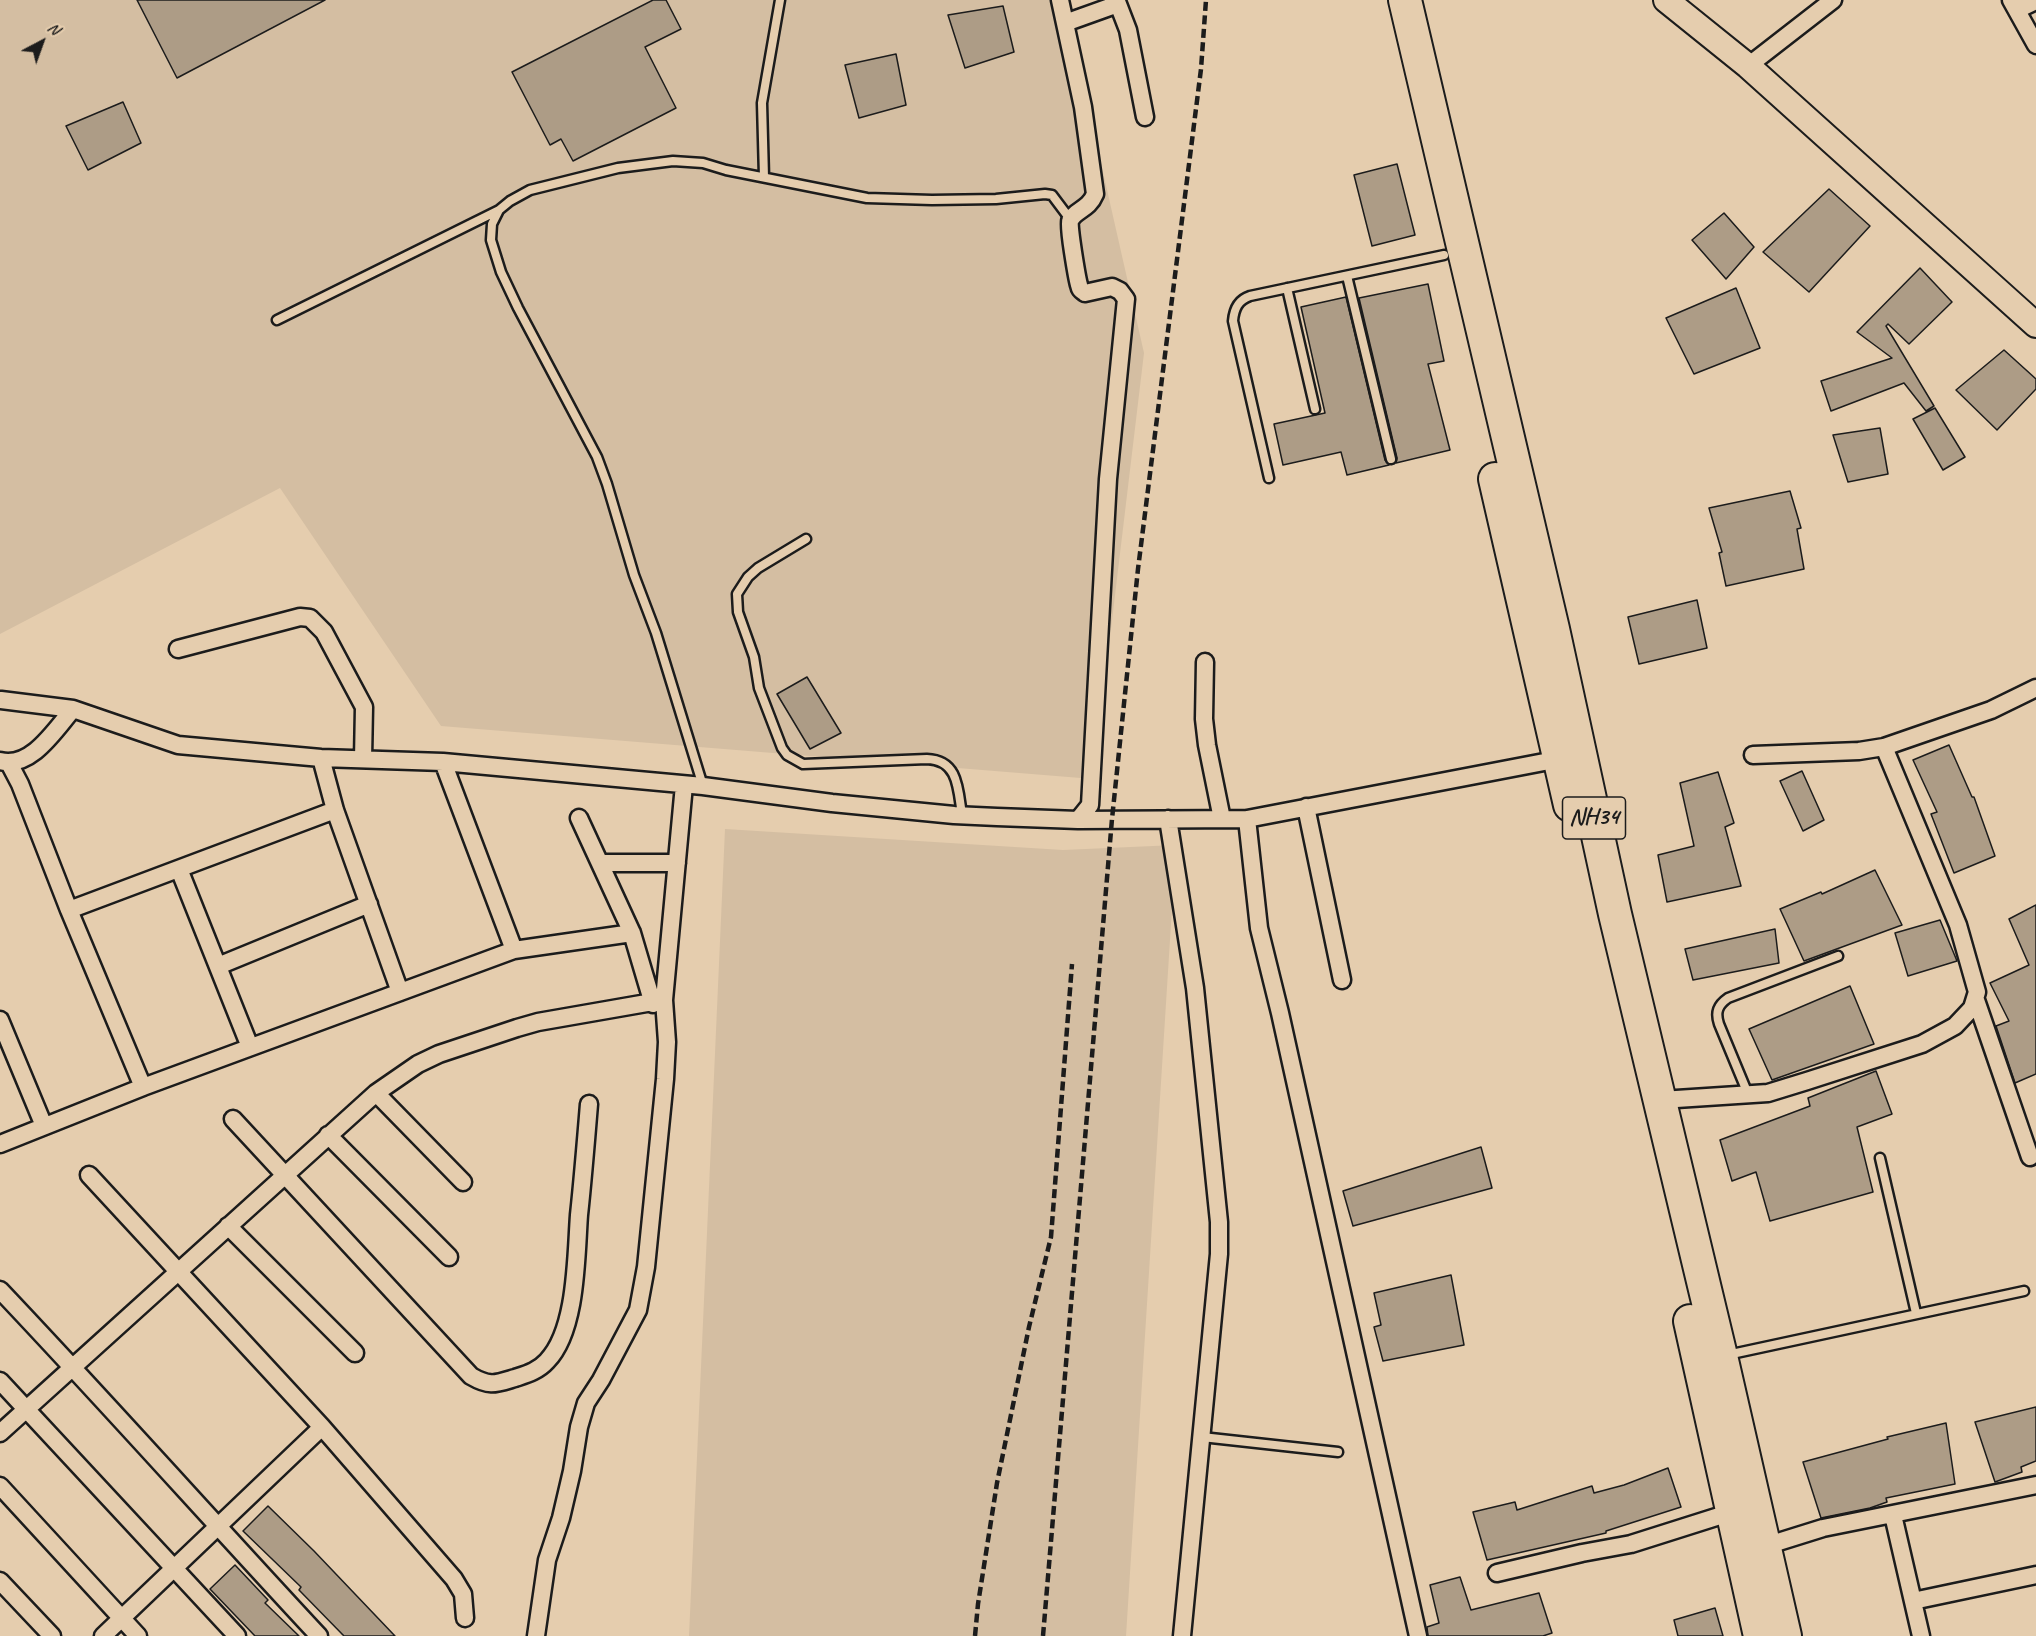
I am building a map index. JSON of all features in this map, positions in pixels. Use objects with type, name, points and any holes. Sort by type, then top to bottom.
[{"type":"highway","name":"NH34","points":[[1384,0],[1444,255],[1570,758],[1732,1512],[1753,1549],[1785,1636]]},
{"type":"highway","name":"NH34","points":[[1406,0],[1553,628],[1570,758],[1615,914],[1721,1356],[1753,1549],[1760,1636]]},
{"type":"main road","points":[[1666,0],[1748,66],[2034,319]]},
{"type":"street","points":[[1060,0],[1083,107],[1095,194],[1086,208],[1074,214],[1068,226],[1080,288],[1085,293],[1112,286],[1120,291],[1125,299],[1108,479],[1090,805],[1078,820]]},
{"type":"street","points":[[1748,66],[1833,0]]},
{"type":"street","points":[[1065,23],[1118,2],[1128,30],[1145,117]]},
{"type":"street","points":[[2036,2],[2014,5],[2036,45]]},
{"type":"street","points":[[178,649],[300,617],[310,618],[324,632],[358,691],[364,707],[363,759]]},
{"type":"street","points":[[1204,662],[1205,728],[1222,819]]},
{"type":"street","points":[[1753,755],[1859,751],[1884,747],[1991,710],[2036,688]]},
{"type":"street","points":[[1,700],[73,709],[178,745],[321,758],[443,762],[684,784],[832,803],[962,815],[1078,820],[1247,819],[1570,758]]},
{"type":"street","points":[[4,762],[17,762],[31,756],[73,709]]},
{"type":"street","points":[[1661,1100],[1768,1093],[1807,1082],[1922,1044],[1955,1026],[1965,1017],[1976,1000],[1977,992],[1958,925],[1884,747]]},
{"type":"street","points":[[321,758],[335,810],[400,992]]},
{"type":"street","points":[[4,762],[20,784],[69,910],[143,1087]]},
{"type":"street","points":[[443,762],[514,950]]},
{"type":"street","points":[[658,1002],[677,863],[684,784]]},
{"type":"street","points":[[1306,807],[1342,980]]},
{"type":"street","points":[[69,910],[335,810]]},
{"type":"street","points":[[536,1636],[547,1560],[561,1518],[586,1403],[601,1380],[638,1310],[646,1267],[667,1042],[658,1002],[632,933],[579,818]]},
{"type":"street","points":[[1168,819],[1195,988],[1219,1222],[1219,1254],[1182,1636]]},
{"type":"street","points":[[1247,819],[1258,928],[1280,1013],[1418,1636]]},
{"type":"street","points":[[601,863],[677,863]]},
{"type":"street","points":[[179,869],[250,1047]]},
{"type":"street","points":[[218,966],[369,904]]},
{"type":"street","points":[[0,1144],[143,1087],[514,950],[632,933]]},
{"type":"street","points":[[1976,1000],[2030,1157]]},
{"type":"street","points":[[0,1433],[376,1092],[418,1064],[439,1054],[517,1028],[548,1020],[658,1002]]},
{"type":"street","points":[[0,1023],[44,1126]]},
{"type":"street","points":[[376,1092],[464,1182]]},
{"type":"street","points":[[233,1119],[471,1377],[494,1385],[534,1372],[548,1361],[565,1327],[575,1268],[589,1104]]},
{"type":"street","points":[[328,1135],[449,1257]]},
{"type":"street","points":[[89,1175],[322,1427],[454,1579],[463,1594],[465,1618]]},
{"type":"street","points":[[228,1226],[355,1353]]},
{"type":"street","points":[[0,1290],[319,1636]]},
{"type":"street","points":[[0,1381],[237,1636]]},
{"type":"street","points":[[103,1636],[322,1427]]},
{"type":"street","points":[[1753,1549],[1823,1528],[2036,1485]]},
{"type":"street","points":[[0,1486],[138,1636]]},
{"type":"street","points":[[1497,1574],[1648,1539],[1732,1512]]},
{"type":"street","points":[[1893,1515],[1921,1636]]},
{"type":"street","points":[[1913,1601],[2036,1575]]},
{"type":"street","points":[[0,1581],[52,1636]]},
{"type":"lane","points":[[764,177],[762,103],[780,0]]},
{"type":"lane","points":[[277,320],[500,210],[510,201],[530,190],[618,168],[672,161],[703,163],[867,198],[996,199],[1052,195],[1070,219]]},
{"type":"lane","points":[[500,210],[492,224],[491,240],[495,254],[518,308],[597,457],[634,575],[656,633],[703,786]]},
{"type":"lane","points":[[1269,478],[1233,321],[1238,304],[1243,299],[1287,288],[1444,255]]},
{"type":"lane","points":[[1347,276],[1392,459]]},
{"type":"lane","points":[[1287,288],[1315,409]]},
{"type":"lane","points":[[806,539],[758,568],[748,577],[738,594],[738,612],[754,657],[759,688],[782,748],[794,760],[803,764],[927,759],[942,761],[948,765],[957,783],[962,815]]},
{"type":"lane","points":[[1748,1095],[1716,1016],[1718,1007],[1728,998],[1838,956]]},
{"type":"lane","points":[[1880,1158],[1916,1313]]},
{"type":"lane","points":[[1721,1356],[2024,1291]]},
{"type":"lane","points":[[1202,1437],[1338,1452]]},
{"type":"shaded area","points":[[0,0],[1064,0],[1144,353],[1093,779],[441,726],[280,488],[0,634]]},
{"type":"shaded area","points":[[725,829],[1063,850],[1176,845],[1126,1636],[689,1636]]},
{"type":"building","points":[[137,0],[325,0],[177,78]]},
{"type":"building","points":[[653,0],[666,0],[681,29],[645,47],[676,108],[573,161],[561,139],[550,145],[512,72]]},
{"type":"building","points":[[1003,6],[1014,52],[965,68],[948,15]]},
{"type":"building","points":[[896,54],[906,105],[859,118],[845,65]]},
{"type":"building","points":[[123,102],[141,143],[88,170],[66,126]]},
{"type":"building","points":[[1397,164],[1415,235],[1372,246],[1354,175]]},
{"type":"building","points":[[1829,189],[1870,226],[1809,292],[1763,252]]},
{"type":"building","points":[[1724,213],[1754,247],[1726,279],[1692,240]]},
{"type":"building","points":[[1920,268],[1952,302],[1909,344],[1888,324],[1886,326],[1934,406],[1926,411],[1904,383],[1831,411],[1821,381],[1892,358],[1857,332]]},
{"type":"building","points":[[1428,284],[1444,361],[1428,364],[1450,450],[1396,463],[1397,458],[1359,298]]},
{"type":"building","points":[[1736,288],[1760,348],[1694,374],[1666,318]]},
{"type":"building","points":[[1346,297],[1385,460],[1389,465],[1347,475],[1341,452],[1283,465],[1274,424],[1325,413],[1301,307]]},
{"type":"building","points":[[2004,350],[2036,379],[2036,389],[1997,430],[1956,390]]},
{"type":"building","points":[[1935,408],[1965,457],[1943,470],[1913,419]]},
{"type":"building","points":[[1880,428],[1888,474],[1848,482],[1833,435]]},
{"type":"building","points":[[1790,491],[1801,528],[1797,529],[1804,569],[1726,586],[1719,553],[1722,552],[1709,508]]},
{"type":"building","points":[[1697,600],[1707,648],[1639,664],[1628,617]]},
{"type":"building","points":[[807,677],[841,733],[810,749],[777,694]]},
{"type":"building","points":[[1949,745],[1972,797],[1974,797],[1995,856],[1954,873],[1931,814],[1937,812],[1913,760]]},
{"type":"building","points":[[1802,771],[1824,820],[1803,831],[1780,781]]},
{"type":"building","points":[[1718,772],[1734,823],[1725,827],[1741,886],[1667,902],[1658,855],[1694,846],[1680,783]]},
{"type":"building","points":[[1875,870],[1902,925],[1804,961],[1780,909],[1821,892],[1822,894]]},
{"type":"building","points":[[2036,905],[2036,1074],[2015,1083],[1996,1026],[2009,1021],[1990,983],[2029,965],[2009,919]]},
{"type":"building","points":[[1940,920],[1957,961],[1908,976],[1895,933]]},
{"type":"building","points":[[1775,929],[1779,963],[1693,980],[1685,949]]},
{"type":"building","points":[[1850,986],[1874,1044],[1772,1080],[1749,1029]]},
{"type":"building","points":[[1876,1071],[1892,1114],[1857,1127],[1873,1192],[1770,1221],[1756,1172],[1732,1181],[1720,1140],[1810,1106],[1808,1098]]},
{"type":"building","points":[[1481,1147],[1492,1188],[1353,1226],[1343,1191]]},
{"type":"building","points":[[1451,1275],[1464,1345],[1383,1361],[1374,1327],[1381,1325],[1374,1293]]},
{"type":"building","points":[[2036,1407],[2036,1461],[2021,1467],[2022,1472],[1995,1482],[1975,1422]]},
{"type":"building","points":[[1946,1423],[1955,1484],[1886,1498],[1887,1502],[1870,1508],[1821,1518],[1803,1462],[1888,1439],[1887,1437]]},
{"type":"building","points":[[1668,1468],[1681,1507],[1606,1531],[1606,1533],[1487,1560],[1473,1512],[1515,1502],[1517,1510],[1592,1486],[1594,1493],[1624,1485]]},
{"type":"building","points":[[268,1506],[395,1636],[344,1636],[299,1590],[301,1587],[243,1531]]},
{"type":"building","points":[[235,1565],[268,1600],[265,1603],[299,1636],[255,1636],[210,1589]]},
{"type":"building","points":[[1460,1577],[1471,1610],[1539,1593],[1552,1633],[1543,1636],[1428,1636],[1427,1627],[1439,1623],[1430,1585]]},
{"type":"building","points":[[1715,1608],[1723,1636],[1678,1636],[1674,1620]]},
{"type":"railway","points":[[1043,1636],[1112,819],[1138,569],[1201,69],[1206,0]]},
{"type":"railway","points":[[975,1636],[997,1483],[1029,1327],[1051,1237],[1072,964]]}]
